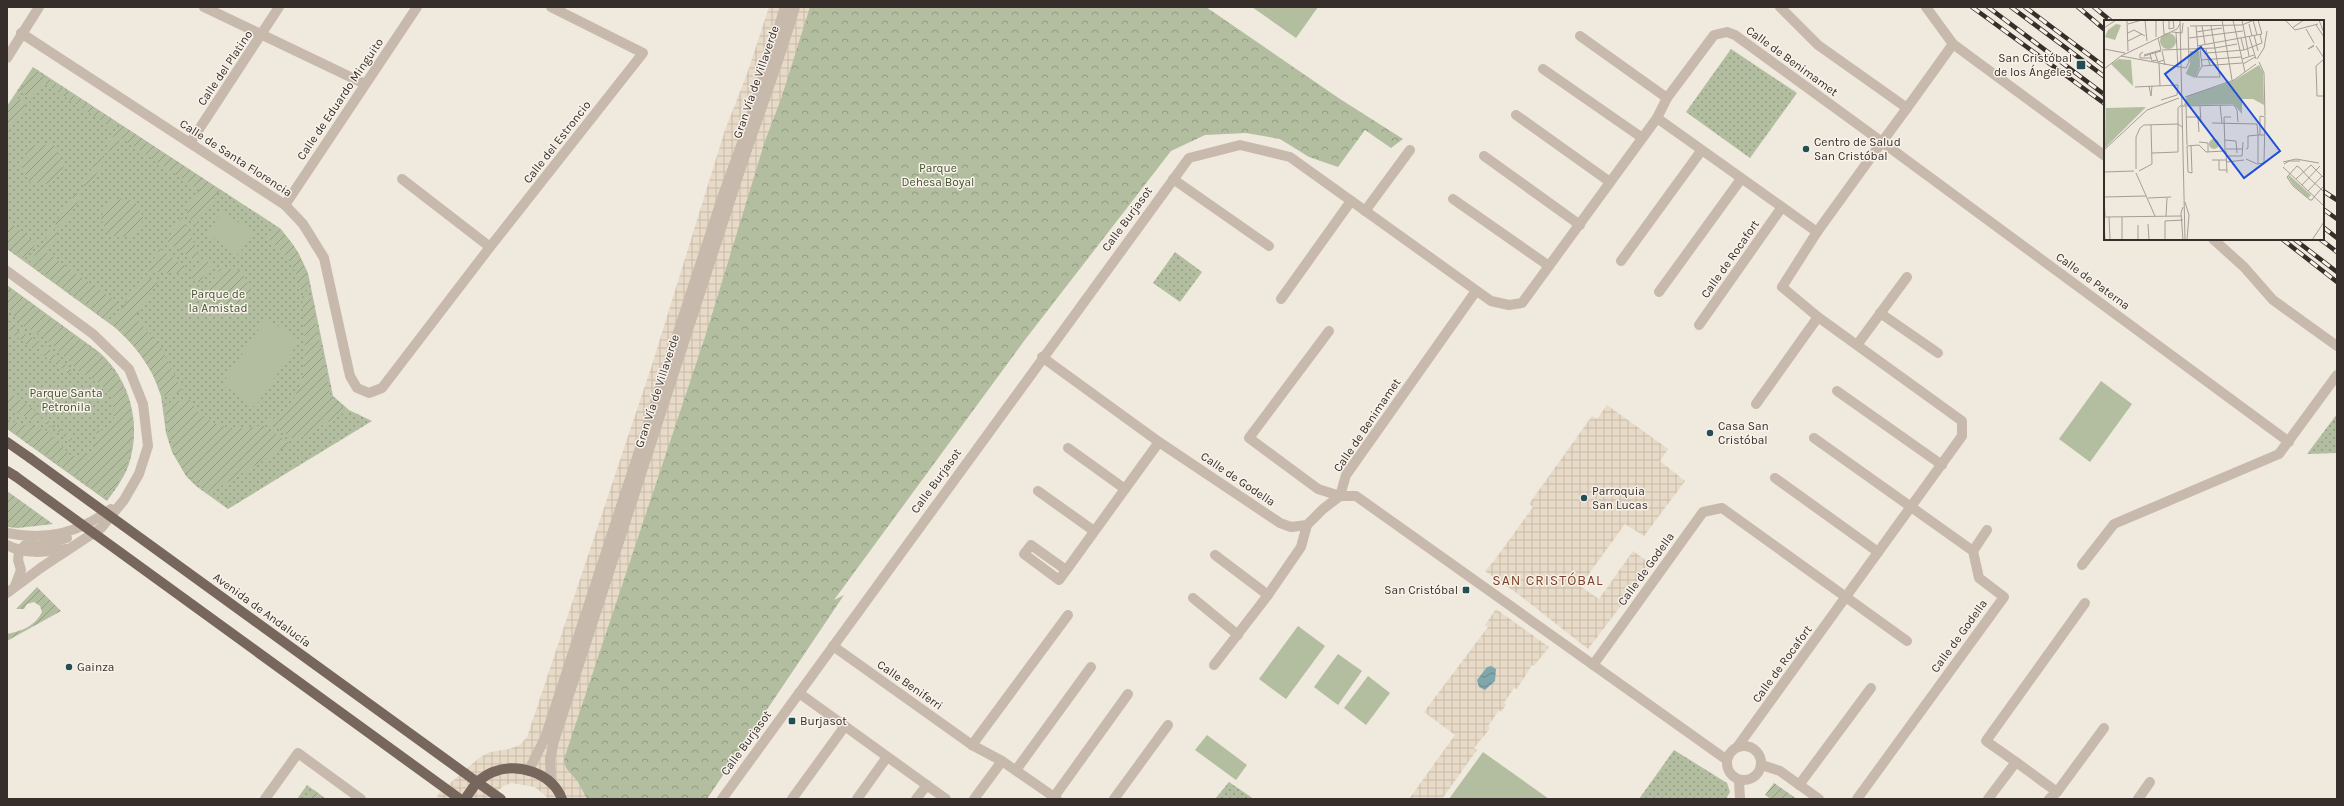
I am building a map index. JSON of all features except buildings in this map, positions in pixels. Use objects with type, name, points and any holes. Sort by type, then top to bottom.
[{"type":"main road","name":"Avenida de Andalucía","points":[[7,442],[501,799]]},
{"type":"main road","points":[[11,473],[460,799]]},
{"type":"main road","points":[[465,799],[478,782],[493,772],[511,768],[529,770],[551,783],[562,799]]},
{"type":"street","points":[[7,58],[21,33],[39,7]]},
{"type":"street","points":[[204,7],[365,84]]},
{"type":"street","name":"Calle del Platino","points":[[190,143],[263,34],[279,7]]},
{"type":"street","name":"Calle de Eduardo Minguito","points":[[285,205],[417,7]]},
{"type":"street","name":"Calle del Estroncio","points":[[382,388],[490,247],[643,54],[551,7]]},
{"type":"street","name":"Gran Vía de Villaverde","points":[[529,770],[544,738],[723,195],[746,132],[785,7]]},
{"type":"street","name":"Gran Vía de Villaverde","points":[[551,783],[550,759],[554,741],[653,445],[751,138],[776,73],[795,7]]},
{"type":"street","points":[[1780,7],[1818,45],[1907,108]]},
{"type":"street","points":[[1926,7],[1953,44],[2104,155]]},
{"type":"street","name":"Calle de Benimamet","points":[[1340,496],[1346,475],[1476,291],[1497,304],[1509,305],[1522,303],[1657,118],[1667,98],[1714,34],[1727,32],[1735,36],[1882,142]]},
{"type":"street","name":"Calle de Santa Florencia","points":[[21,33],[285,205],[303,224],[324,258],[330,291],[354,386],[360,391],[369,393],[382,388]]},
{"type":"street","points":[[1580,36],[1667,98]]},
{"type":"street","points":[[1882,142],[1953,44]]},
{"type":"street","points":[[1543,69],[1641,138]]},
{"type":"street","points":[[1516,115],[1610,182]]},
{"type":"street","points":[[1657,118],[1701,151],[1817,232]]},
{"type":"street","name":"Calle de Rocafort","points":[[1738,746],[1962,436],[1962,421],[1818,317],[1782,287],[1817,232],[1882,142]]},
{"type":"street","name":"Calle de Paterna","points":[[1882,142],[2289,442]]},
{"type":"street","name":"Calle Burjasot","points":[[722,799],[1188,158],[1240,145],[1290,157],[1476,291]]},
{"type":"street","points":[[1365,211],[1410,150]]},
{"type":"street","points":[[1621,261],[1701,151]]},
{"type":"street","points":[[1484,156],[1580,225]]},
{"type":"street","points":[[402,178],[490,247]]},
{"type":"street","points":[[1659,292],[1741,178]]},
{"type":"street","points":[[1173,179],[1269,246]]},
{"type":"street","points":[[1453,199],[1549,266]]},
{"type":"street","points":[[1280,299],[1351,201]]},
{"type":"street","name":"Calle de Rocafort","points":[[1699,325],[1782,207]]},
{"type":"street","points":[[2214,240],[2244,267],[2273,300],[2337,346]]},
{"type":"street","points":[[7,271],[93,334],[129,370],[143,404],[148,446],[139,474],[124,500],[101,528],[42,567],[11,590]]},
{"type":"street","points":[[1857,345],[1907,276]]},
{"type":"street","points":[[1880,312],[1938,353]]},
{"type":"street","points":[[1756,404],[1818,317]]},
{"type":"street","points":[[1329,332],[1249,438],[1318,489],[1340,496],[1356,496],[1727,760]]},
{"type":"street","name":"Calle de Godella","points":[[1042,357],[1159,442],[1280,523],[1291,527],[1307,525]]},
{"type":"street","points":[[2082,565],[2114,524],[2279,454],[2337,376]]},
{"type":"street","points":[[1836,391],[1942,465]]},
{"type":"street","points":[[1814,438],[1973,551],[1987,530]]},
{"type":"street","points":[[1066,570],[1159,442]]},
{"type":"street","points":[[1068,448],[1125,489]]},
{"type":"street","points":[[1775,478],[1878,552]]},
{"type":"street","points":[[1038,491],[1094,531]]},
{"type":"street","points":[[1214,664],[1268,595],[1301,547],[1307,525],[1322,509],[1340,496]]},
{"type":"street","points":[[41,549],[76,535],[124,500]]},
{"type":"street","name":"Calle de Godella","points":[[1593,665],[1703,512],[1722,508],[1846,597]]},
{"type":"street","points":[[7,533],[25,536],[58,536],[94,522]]},
{"type":"street","points":[[25,536],[41,549],[42,567]]},
{"type":"street","points":[[7,546],[19,552],[41,549],[70,549]]},
{"type":"street","name":"Calle de Godella","points":[[1857,799],[2004,597],[1979,578],[1973,551]]},
{"type":"street","points":[[11,590],[21,570],[18,560],[19,552]]},
{"type":"street","points":[[1215,555],[1268,595]]},
{"type":"street","points":[[1846,597],[1907,641]]},
{"type":"street","points":[[1192,598],[1238,635]]},
{"type":"street","points":[[2057,792],[1986,741],[2085,603]]},
{"type":"street","points":[[972,745],[1068,615]]},
{"type":"street","name":"Calle Beniferri","points":[[833,646],[972,745],[1002,761],[1056,798],[1128,694]]},
{"type":"street","points":[[1016,770],[1091,667]]},
{"type":"street","points":[[1799,785],[1871,688]]},
{"type":"street","points":[[799,693],[946,799]]},
{"type":"street","points":[[1114,799],[1168,725]]},
{"type":"street","points":[[792,799],[845,726]]},
{"type":"street","points":[[2049,799],[2057,792],[2104,728]]},
{"type":"street","points":[[1738,746],[1754,749],[1762,759],[1762,765],[1750,780],[1739,781],[1732,776],[1727,768],[1727,760],[1731,752],[1738,746]]},
{"type":"street","points":[[266,799],[298,753],[361,799]]},
{"type":"street","points":[[857,799],[887,757]]},
{"type":"street","points":[[977,798],[1002,761]]},
{"type":"street","points":[[1988,799],[2016,762]]},
{"type":"street","points":[[1762,765],[1780,771],[1819,799]]},
{"type":"street","points":[[1739,781],[1740,799]]},
{"type":"street","points":[[2138,799],[2150,782]]},
{"type":"street","points":[[916,799],[926,785]]},
{"type":"green space","name":"Parque Dehesa Boyal","points":[[806,7],[1206,7],[1340,99],[1403,139],[1391,148],[1365,130],[1338,167],[1309,157],[1280,139],[1246,133],[1205,135],[1171,151],[1024,341],[834,600],[844,595],[707,799],[579,799],[554,741]]},
{"type":"green space","points":[[1252,7],[1318,7],[1296,38]]},
{"type":"green space","points":[[1731,49],[1797,93],[1750,158],[1686,112]]},
{"type":"green space","name":"Parque de la Amistad","points":[[33,67],[281,229],[298,252],[308,273],[333,396],[349,410],[372,421],[228,509],[196,486],[186,476],[172,452],[166,433],[161,396],[152,372],[136,348],[117,329],[7,249],[7,106]]},
{"type":"green space","points":[[33,69],[116,122],[112,128],[43,82],[31,99],[19,91]]},
{"type":"green space","points":[[15,96],[27,104],[7,134],[7,108]]},
{"type":"green space","points":[[121,125],[220,190],[194,227],[186,211],[199,190],[121,138],[111,153],[105,149]]},
{"type":"green space","points":[[33,145],[54,145],[64,166],[51,184],[29,182],[20,163]]},
{"type":"green space","points":[[102,154],[107,158],[87,188],[81,184]]},
{"type":"green space","points":[[76,192],[82,196],[61,228],[55,224]]},
{"type":"green space","points":[[113,199],[134,200],[144,219],[131,237],[109,236],[100,217]]},
{"type":"green space","points":[[222,211],[253,232],[239,255],[207,234]]},
{"type":"green space","points":[[182,217],[199,253],[194,260],[166,241]]},
{"type":"green space","points":[[7,221],[36,243],[25,259],[7,246]]},
{"type":"green space","points":[[275,226],[294,246],[299,255],[306,272],[310,290],[301,290],[296,274],[289,261],[273,243],[266,238]]},
{"type":"green space","points":[[52,229],[58,233],[46,252],[118,303],[107,320],[29,264]]},
{"type":"green space","points":[[160,249],[188,268],[184,274],[146,271]]},
{"type":"green space","points":[[1175,252],[1202,272],[1180,302],[1153,283]]},
{"type":"green space","points":[[203,258],[212,264],[199,283],[190,276]]},
{"type":"green space","points":[[220,269],[241,270],[251,290],[239,308],[216,306],[208,288]]},
{"type":"green space","points":[[142,278],[160,279],[135,317],[160,345],[183,392],[162,396],[153,375],[141,356],[128,339],[111,324]]},
{"type":"green space","name":"Parque Santa Petronila","points":[[7,285],[99,352],[119,375],[126,389],[133,418],[133,449],[125,474],[107,501],[7,429]]},
{"type":"green space","points":[[7,286],[98,353],[118,376],[125,390],[130,404],[133,420],[131,450],[123,474],[107,499],[7,428],[7,414],[10,421],[48,431],[71,456],[93,454],[97,431],[109,429],[114,420],[113,398],[100,383],[80,372],[44,337],[20,324],[7,306]]},
{"type":"green space","points":[[302,296],[311,297],[330,394],[340,405],[348,410],[296,441],[268,422],[283,412],[294,398],[300,383],[304,366],[305,349]]},
{"type":"green space","points":[[7,318],[15,329],[40,342],[35,350],[7,330]]},
{"type":"green space","points":[[266,318],[300,340],[255,407],[222,384]]},
{"type":"green space","points":[[45,345],[71,370],[69,374],[40,353]]},
{"type":"green space","points":[[2101,381],[2132,404],[2090,462],[2059,439]]},
{"type":"green space","points":[[10,392],[38,413],[34,421],[12,410],[7,399]]},
{"type":"green space","points":[[189,399],[203,416],[221,426],[241,429],[262,425],[290,444],[210,493],[197,484],[181,465],[175,455],[168,432],[163,404]]},
{"type":"green space","points":[[2337,414],[2337,453],[2307,454]]},
{"type":"green space","points":[[43,417],[73,438],[70,442],[51,426],[39,422]]},
{"type":"green space","points":[[7,491],[53,524],[18,528],[7,527]]},
{"type":"green space","points":[[37,587],[61,611],[7,641],[7,634],[28,627],[36,621],[42,612],[40,606],[34,602],[27,604],[24,609],[16,609]]},
{"type":"green space","points":[[1298,626],[1325,646],[1286,699],[1259,679]]},
{"type":"green space","points":[[1338,654],[1362,671],[1338,705],[1314,687]]},
{"type":"green space","points":[[1368,676],[1390,693],[1366,725],[1344,708]]},
{"type":"green space","points":[[1207,735],[1247,765],[1236,780],[1195,750]]},
{"type":"green space","points":[[1674,750],[1727,783],[1730,792],[1726,799],[1639,799]]},
{"type":"green space","points":[[1483,752],[1549,799],[1449,799]]},
{"type":"green space","points":[[1229,782],[1251,797],[1253,799],[1215,799]]},
{"type":"green space","points":[[1774,783],[1797,799],[1771,799],[1765,795]]},
{"type":"green space","points":[[307,785],[326,799],[297,799]]},
{"type":"green space","points":[[314,790],[326,799],[307,799]]},
{"type":"shaded area","points":[[769,7],[810,7],[781,99],[765,141],[706,334],[565,756],[564,761],[566,768],[578,782],[587,799],[549,799],[535,787],[511,783],[503,786],[489,799],[437,799],[438,794],[479,758],[490,752],[509,749],[520,745],[527,737],[651,368],[725,130],[747,74]]},
{"type":"shaded area","points":[[1607,405],[1668,449],[1660,461],[1685,481],[1644,536],[1625,524],[1580,586],[1599,599],[1633,551],[1652,565],[1588,649],[1518,594],[1485,571],[1533,507],[1529,504],[1592,416],[1597,419]]},
{"type":"shaded area","points":[[1496,609],[1549,647],[1534,666],[1532,665],[1517,689],[1514,688],[1504,703],[1506,705],[1501,712],[1499,710],[1488,726],[1490,728],[1474,748],[1477,750],[1442,799],[1409,799],[1455,735],[1424,712],[1488,627],[1485,625]]},
{"type":"water","points":[[1491,666],[1496,669],[1495,681],[1485,690],[1479,687],[1477,680],[1487,667]]},
{"type":"railway","points":[[1972,7],[2104,103]]},
{"type":"railway","points":[[1988,7],[2104,94]]},
{"type":"railway","points":[[2011,7],[2104,76]]},
{"type":"railway","points":[[2025,7],[2104,66]]},
{"type":"railway","points":[[2078,7],[2104,29]]},
{"type":"railway","points":[[2094,7],[2110,20]]},
{"type":"railway","points":[[2324,192],[2337,200]]},
{"type":"railway","points":[[2324,210],[2337,219]]},
{"type":"railway","points":[[2324,228],[2337,238]]},
{"type":"railway","points":[[2283,240],[2337,282]]},
{"type":"railway","points":[[2295,240],[2337,272]]},
{"type":"railway","points":[[2321,240],[2337,252]]},
{"type":"place","name":"San Cristóbal de los Ángeles","points":[[2081,65]]},
{"type":"place","name":"Centro de Salud San Cristóbal","points":[[1806,149]]},
{"type":"place","name":"Casa San Cristóbal","points":[[1710,433]]},
{"type":"place","name":"Parroquia San Lucas","points":[[1584,498]]},
{"type":"place","name":"San Cristóbal","points":[[1466,590]]},
{"type":"place","name":"Gainza","points":[[69,667]]},
{"type":"place","name":"Burjasot","points":[[792,721]]},
{"type":"district","name":"SAN CRISTÓBAL","points":[[1548,580]]}]
